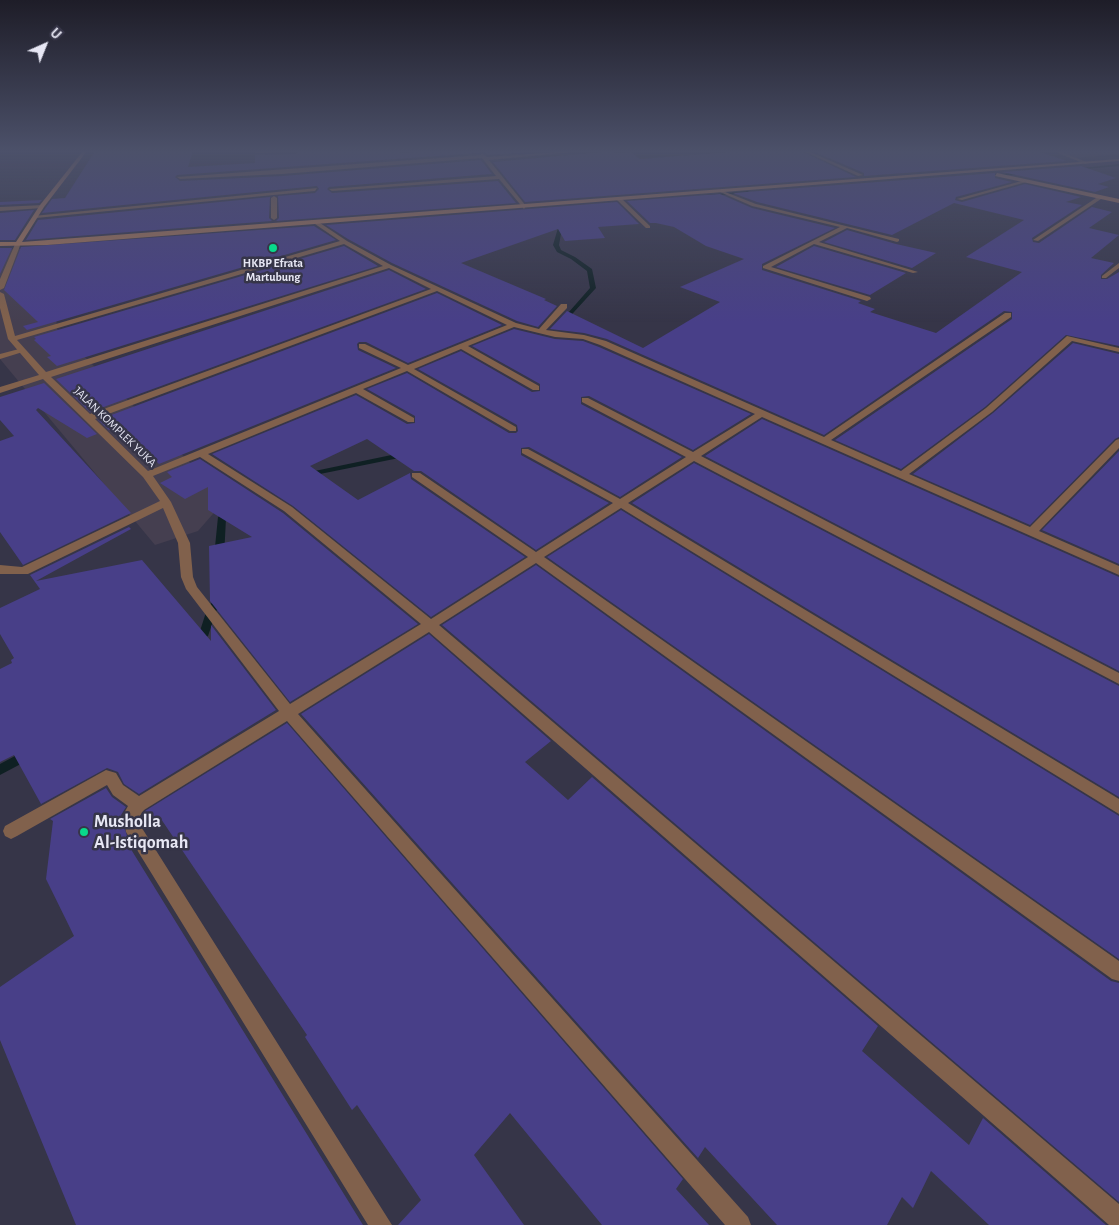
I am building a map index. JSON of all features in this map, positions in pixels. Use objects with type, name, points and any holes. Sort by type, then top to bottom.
[{"type":"main road","points":[[18,243],[41,208]]},
{"type":"main road","points":[[0,244],[274,218],[407,208]]},
{"type":"main road","points":[[48,240],[316,223],[509,208]]},
{"type":"street","points":[[0,210],[19,208]]},
{"type":"street","points":[[36,216],[117,208]]},
{"type":"street","points":[[274,208],[274,218]]},
{"type":"street","points":[[628,208],[648,227]]},
{"type":"street","points":[[768,208],[897,240]]},
{"type":"street","points":[[1036,240],[1084,208]]},
{"type":"street","points":[[316,223],[345,242],[389,266],[513,325],[555,336],[584,337],[604,343],[1119,571]]},
{"type":"street","points":[[846,226],[766,265],[766,268],[867,299]]},
{"type":"street","points":[[12,339],[345,242]]},
{"type":"street","points":[[813,242],[916,272]]},
{"type":"street","points":[[0,288],[18,243]]},
{"type":"street","points":[[1104,277],[1119,265]]},
{"type":"street","points":[[0,390],[389,266]]},
{"type":"street","points":[[89,418],[437,289]]},
{"type":"street","name":"JALAN KOMPLEK YUKA","points":[[0,294],[12,339],[45,376],[147,475],[166,502],[184,543],[187,577],[192,589],[288,712]]},
{"type":"street","points":[[541,331],[564,306]]},
{"type":"street","points":[[824,441],[1008,315]]},
{"type":"street","points":[[147,475],[513,325]]},
{"type":"street","points":[[902,475],[989,410],[1070,338],[1078,338],[1119,350]]},
{"type":"street","points":[[362,346],[407,368],[513,429]]},
{"type":"street","points":[[461,346],[536,388]]},
{"type":"street","points":[[0,357],[22,351]]},
{"type":"street","points":[[356,389],[411,420]]},
{"type":"street","points":[[585,400],[1119,679]]},
{"type":"street","points":[[381,1225],[132,827],[131,814],[138,805],[430,625],[762,413]]},
{"type":"street","points":[[1032,532],[1119,442]]},
{"type":"street","points":[[525,451],[620,503],[1119,807]]},
{"type":"street","points":[[200,453],[225,471],[288,509],[430,625],[1119,1219]]},
{"type":"street","points":[[416,475],[536,557],[1119,972]]},
{"type":"street","points":[[0,569],[3,571],[24,570],[166,502]]},
{"type":"street","points":[[288,712],[740,1225]]},
{"type":"street","points":[[11,831],[106,777],[111,778],[118,790],[138,805]]},
{"type":"shaded area","points":[[61,246],[53,272],[57,329],[226,499],[198,531],[155,545],[0,359],[0,250]]},
{"type":"building","points":[[45,208],[91,208],[42,213]]},
{"type":"building","points":[[157,208],[269,208],[269,218],[272,221],[26,240],[38,220]]},
{"type":"building","points":[[279,208],[447,208],[276,221],[279,218]]},
{"type":"building","points":[[539,208],[623,208],[639,224],[598,227],[605,238],[565,241],[558,229],[461,263],[546,299],[544,300],[557,306],[538,327],[517,321],[392,263],[326,225]]},
{"type":"building","points":[[634,208],[753,208],[835,228],[762,264],[762,270],[861,301],[858,303],[875,309],[870,312],[936,333],[1022,272],[966,257],[1024,220],[975,208],[1077,208],[1032,238],[1033,242],[1039,243],[1090,208],[1112,212],[1089,228],[1119,235],[1091,258],[1114,263],[1101,275],[1101,279],[1107,279],[1119,272],[1119,346],[1066,335],[985,407],[901,469],[835,440],[1012,319],[1012,312],[1004,311],[824,435],[607,339],[584,333],[550,329],[567,311],[643,348],[720,302],[680,287],[744,259],[706,246],[674,227],[650,223]]},
{"type":"building","points":[[782,208],[944,208],[892,235]]},
{"type":"building","points":[[34,210],[15,240],[0,240],[0,213]]},
{"type":"building","points":[[314,226],[336,240],[27,330],[23,326],[38,322],[4,290],[21,247]]},
{"type":"building","points":[[847,230],[936,253],[912,268],[824,242]]},
{"type":"building","points":[[344,246],[378,266],[57,366],[47,357],[51,356],[34,340],[36,339],[34,337]]},
{"type":"building","points":[[814,246],[906,273],[870,295],[776,267]]},
{"type":"building","points":[[0,248],[12,248],[0,274]]},
{"type":"building","points":[[389,270],[426,289],[90,412],[56,379]]},
{"type":"building","points":[[437,293],[502,325],[408,363],[366,342],[359,342],[357,344],[358,350],[396,368],[159,464],[120,426],[109,430],[98,420]]},
{"type":"building","points":[[514,329],[555,339],[583,341],[751,414],[693,450],[589,396],[581,397],[581,404],[682,457],[620,497],[529,447],[521,448],[521,455],[609,503],[536,550],[421,471],[414,471],[367,439],[310,466],[358,500],[410,473],[411,479],[525,557],[431,617],[293,506],[212,454],[356,395],[407,424],[415,423],[415,416],[367,389],[407,373],[509,433],[516,433],[518,431],[517,425],[418,369],[461,351],[532,392],[540,391],[540,384],[472,346]]},
{"type":"building","points":[[1073,343],[1119,354],[1119,437],[1030,525],[913,474],[993,413]]},
{"type":"building","points":[[44,383],[97,434],[87,438],[38,408],[36,410],[131,513],[23,565],[0,532],[0,441],[14,436],[0,420],[0,397]]},
{"type":"building","points":[[762,419],[1119,577],[1119,671],[705,456]]},
{"type":"building","points":[[1119,451],[1119,564],[1042,530]]},
{"type":"building","points":[[200,459],[283,513],[418,624],[290,702],[210,601],[209,546],[252,537],[208,510],[208,487],[185,499],[160,483],[172,477],[167,472]]},
{"type":"building","points":[[694,463],[1119,686],[1119,797],[632,503]]},
{"type":"building","points":[[621,510],[1119,816],[1119,959],[547,557]]},
{"type":"building","points":[[129,527],[131,529],[36,581],[142,560],[211,641],[211,625],[276,710],[139,794],[124,784],[118,772],[107,768],[41,804],[14,755],[0,762],[0,669],[12,663],[11,660],[14,658],[0,634],[0,608],[40,589],[30,575]]},
{"type":"building","points":[[536,565],[1111,981],[1119,983],[1119,1202],[442,625]]},
{"type":"building","points":[[429,634],[551,741],[525,762],[568,800],[592,777],[878,1026],[862,1051],[969,1145],[983,1118],[1106,1225],[989,1225],[931,1171],[913,1208],[902,1197],[887,1225],[777,1225],[705,1147],[698,1158],[301,714]]},
{"type":"building","points":[[287,723],[683,1179],[676,1189],[709,1225],[602,1225],[510,1113],[474,1155],[524,1225],[398,1225],[421,1200],[357,1105],[352,1110],[305,1037],[307,1035],[159,816],[143,826],[142,824],[141,818],[145,811]]},
{"type":"building","points":[[106,788],[112,797],[126,807],[121,815],[127,836],[124,838],[363,1225],[76,1225],[0,1040],[0,987],[74,936],[46,879],[53,821],[50,819]]},
{"type":"waterway","points":[[560,220],[556,245],[559,251],[590,270],[593,288],[563,322]]},
{"type":"waterway","points":[[305,475],[406,454]]},
{"type":"waterway","points":[[219,557],[222,517],[231,511]]},
{"type":"waterway","points":[[194,640],[204,633],[213,606]]},
{"type":"waterway","points":[[0,770],[28,754]]},
{"type":"place","name":"HKBP Efrata Martubung","points":[[273,248]]},
{"type":"place","name":"Musholla Al-Istiqomah","points":[[84,832]]}]
